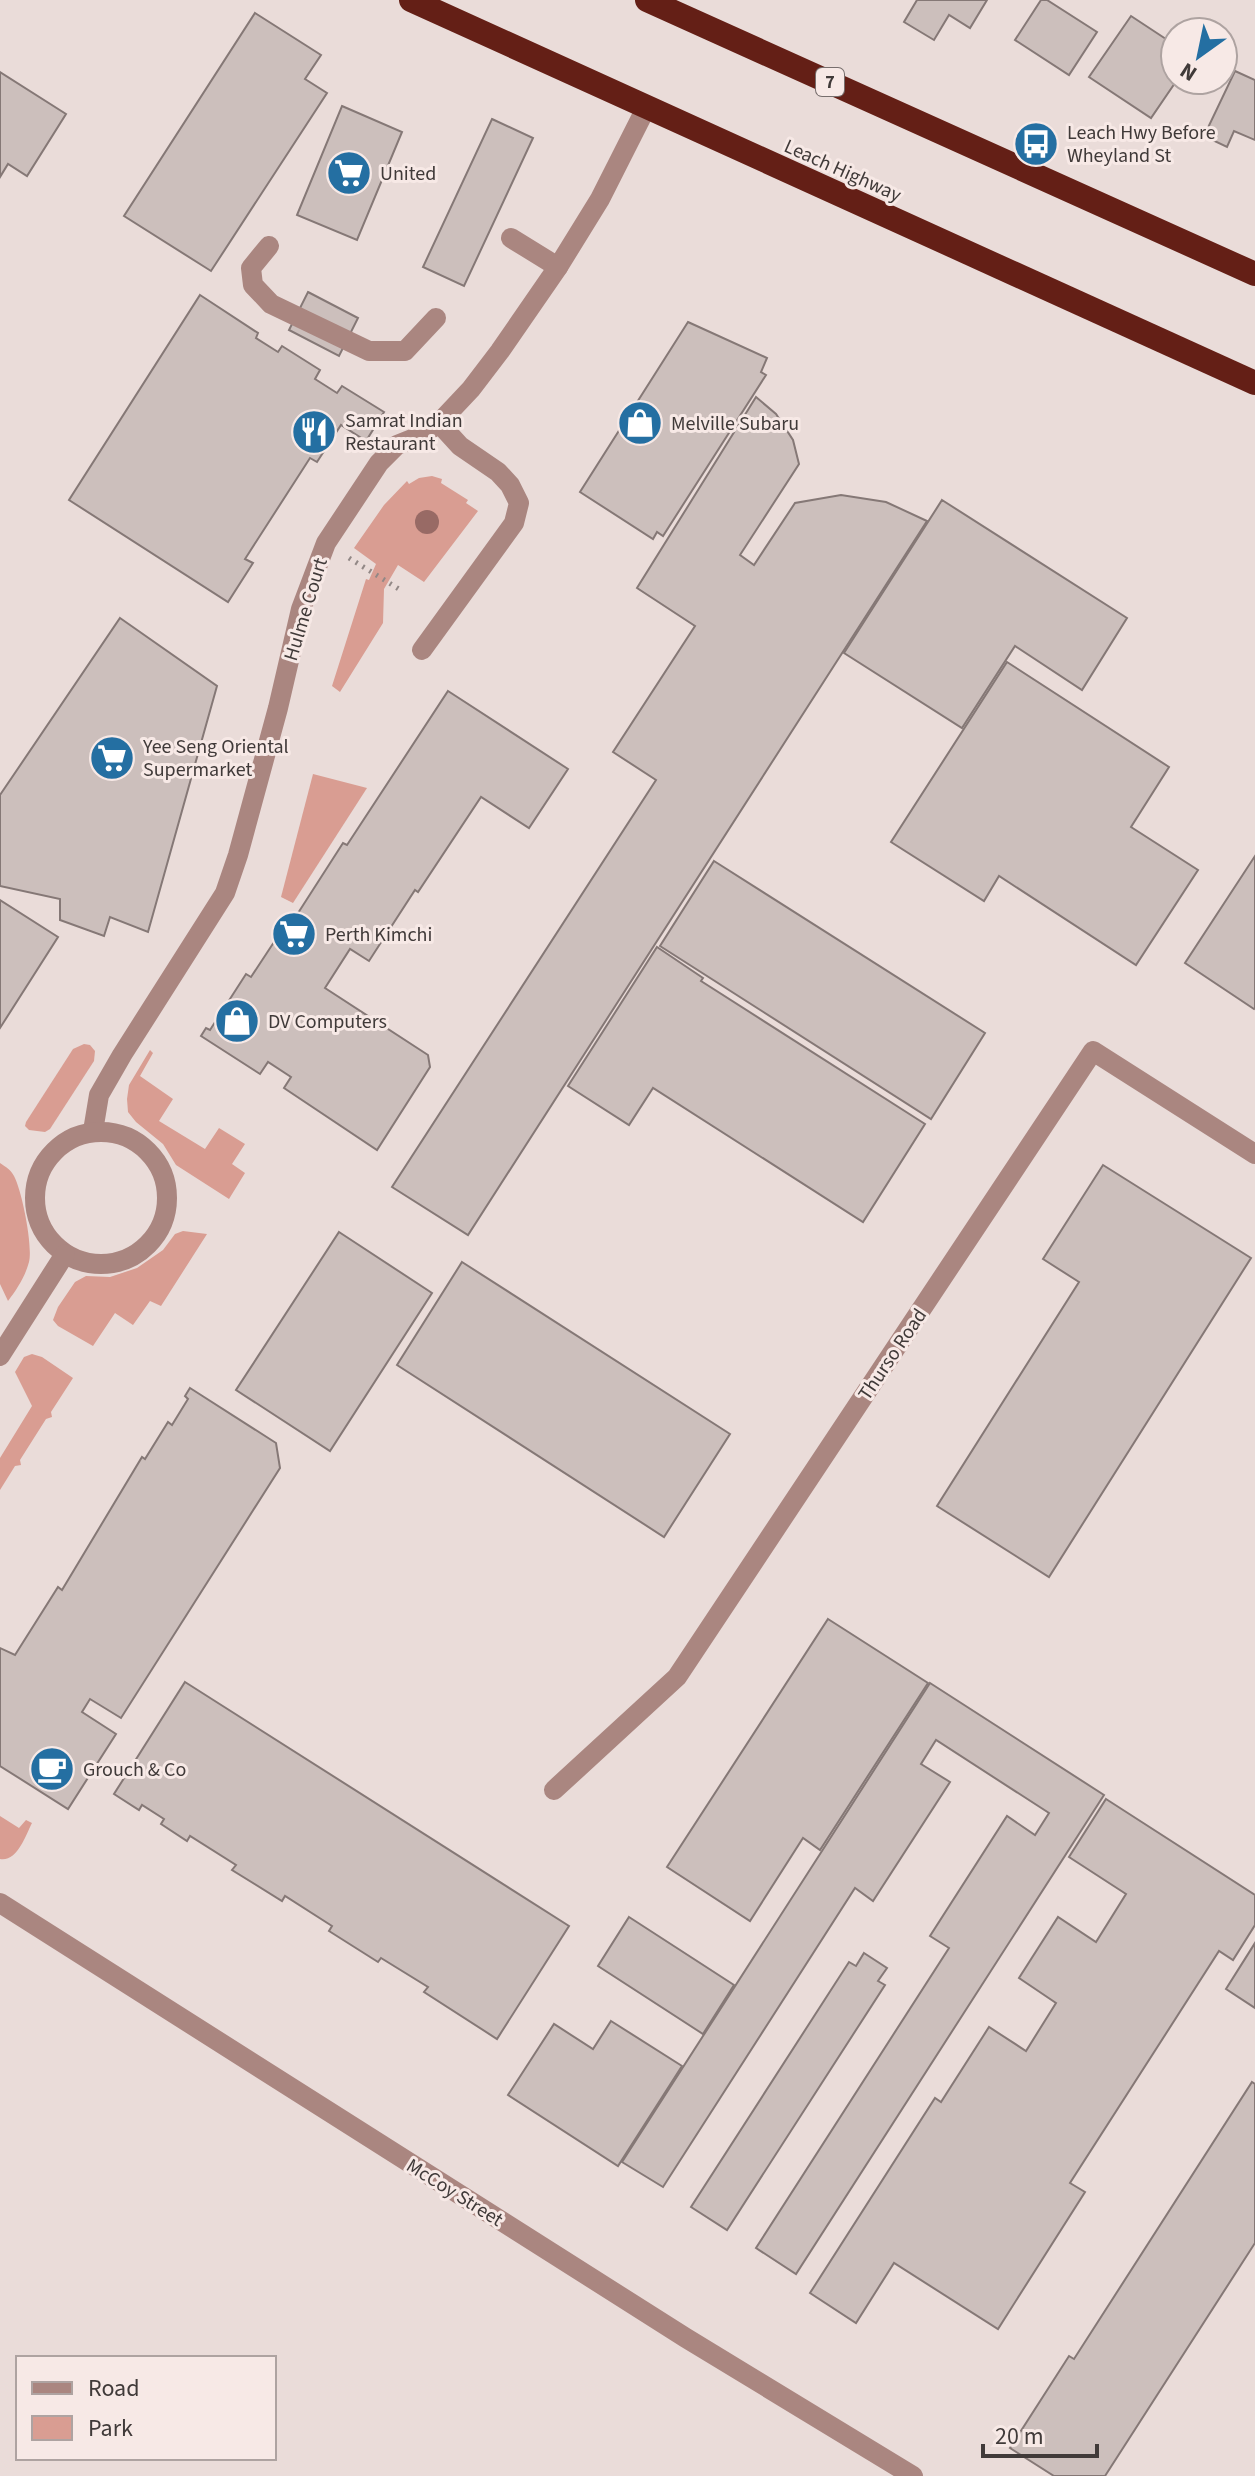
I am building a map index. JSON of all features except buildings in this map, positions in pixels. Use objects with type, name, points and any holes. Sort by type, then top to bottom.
[{"type":"highway","name":"Leach Highway","points":[[411,0],[1255,383]]},
{"type":"highway","name":"7","points":[[647,0],[1255,274]]},
{"type":"street","name":"Hulme Court","points":[[93,1131],[99,1095],[225,893],[278,708],[301,609],[326,543],[379,463],[397,445],[422,435],[439,423],[471,389],[500,351],[600,199],[646,108]]},
{"type":"street","points":[[511,238],[558,267]]},
{"type":"street","points":[[269,246],[251,268],[253,285],[271,304],[369,351],[405,351],[436,318]]},
{"type":"street","points":[[422,650],[514,523],[519,503],[503,477],[460,446],[439,423]]},
{"type":"street","name":"Thurso Road","points":[[554,1790],[677,1677],[1093,1051],[1255,1154]]},
{"type":"street","points":[[93,1131],[112,1132],[131,1138],[148,1150],[160,1165],[167,1184],[168,1203],[164,1222],[154,1239],[140,1253],[122,1261],[103,1264],[83,1262],[65,1254],[40,1224],[35,1204],[35,1184],[42,1165],[51,1153],[77,1135],[93,1131]]},
{"type":"street","points":[[0,1356],[65,1254]]},
{"type":"street","name":"McCoy Street","points":[[0,1903],[686,2338],[913,2476]]},
{"type":"path","points":[[361,565],[401,591]]},
{"type":"green space","points":[[432,476],[442,479],[441,483],[468,500],[466,503],[478,511],[424,582],[398,565],[384,589],[383,623],[340,692],[332,686],[366,579],[369,580],[376,564],[354,548],[384,505],[407,481],[409,484]]},
{"type":"green space","points":[[313,774],[367,788],[293,903],[281,897]]},
{"type":"green space","points":[[84,1044],[95,1051],[94,1061],[50,1129],[45,1132],[29,1130],[26,1122],[73,1049]]},
{"type":"green space","points":[[150,1050],[153,1053],[140,1076],[173,1099],[159,1121],[205,1149],[219,1128],[245,1144],[232,1164],[245,1173],[229,1199],[176,1165],[163,1144],[128,1112],[129,1085]]},
{"type":"green space","points":[[0,1163],[11,1172],[17,1183],[30,1254],[20,1283],[8,1301],[0,1284]]},
{"type":"green space","points":[[183,1231],[207,1234],[161,1306],[150,1301],[133,1325],[115,1313],[93,1346],[53,1320],[75,1282],[86,1276],[110,1277],[137,1268],[163,1250],[175,1234]]},
{"type":"green space","points":[[32,1354],[42,1357],[73,1378],[51,1412],[52,1417],[46,1419],[20,1460],[21,1465],[15,1466],[0,1490],[0,1458],[32,1406],[15,1372],[24,1357]]},
{"type":"green space","points":[[0,1816],[19,1828],[26,1820],[32,1823],[16,1853],[6,1859],[0,1859]]},
{"type":"place","name":"Leach Hwy Before Wheyland St","points":[[1036,144]]},
{"type":"place","name":"United","points":[[349,173]]},
{"type":"place","name":"Melville Subaru","points":[[640,423]]},
{"type":"place","name":"Samrat Indian Restaurant","points":[[314,432]]},
{"type":"place","name":"Yee Seng Oriental Supermarket","points":[[112,758]]},
{"type":"place","name":"Perth Kimchi","points":[[294,934]]},
{"type":"place","name":"DV Computers","points":[[237,1021]]},
{"type":"place","name":"Grouch & Co","points":[[52,1769]]}]
